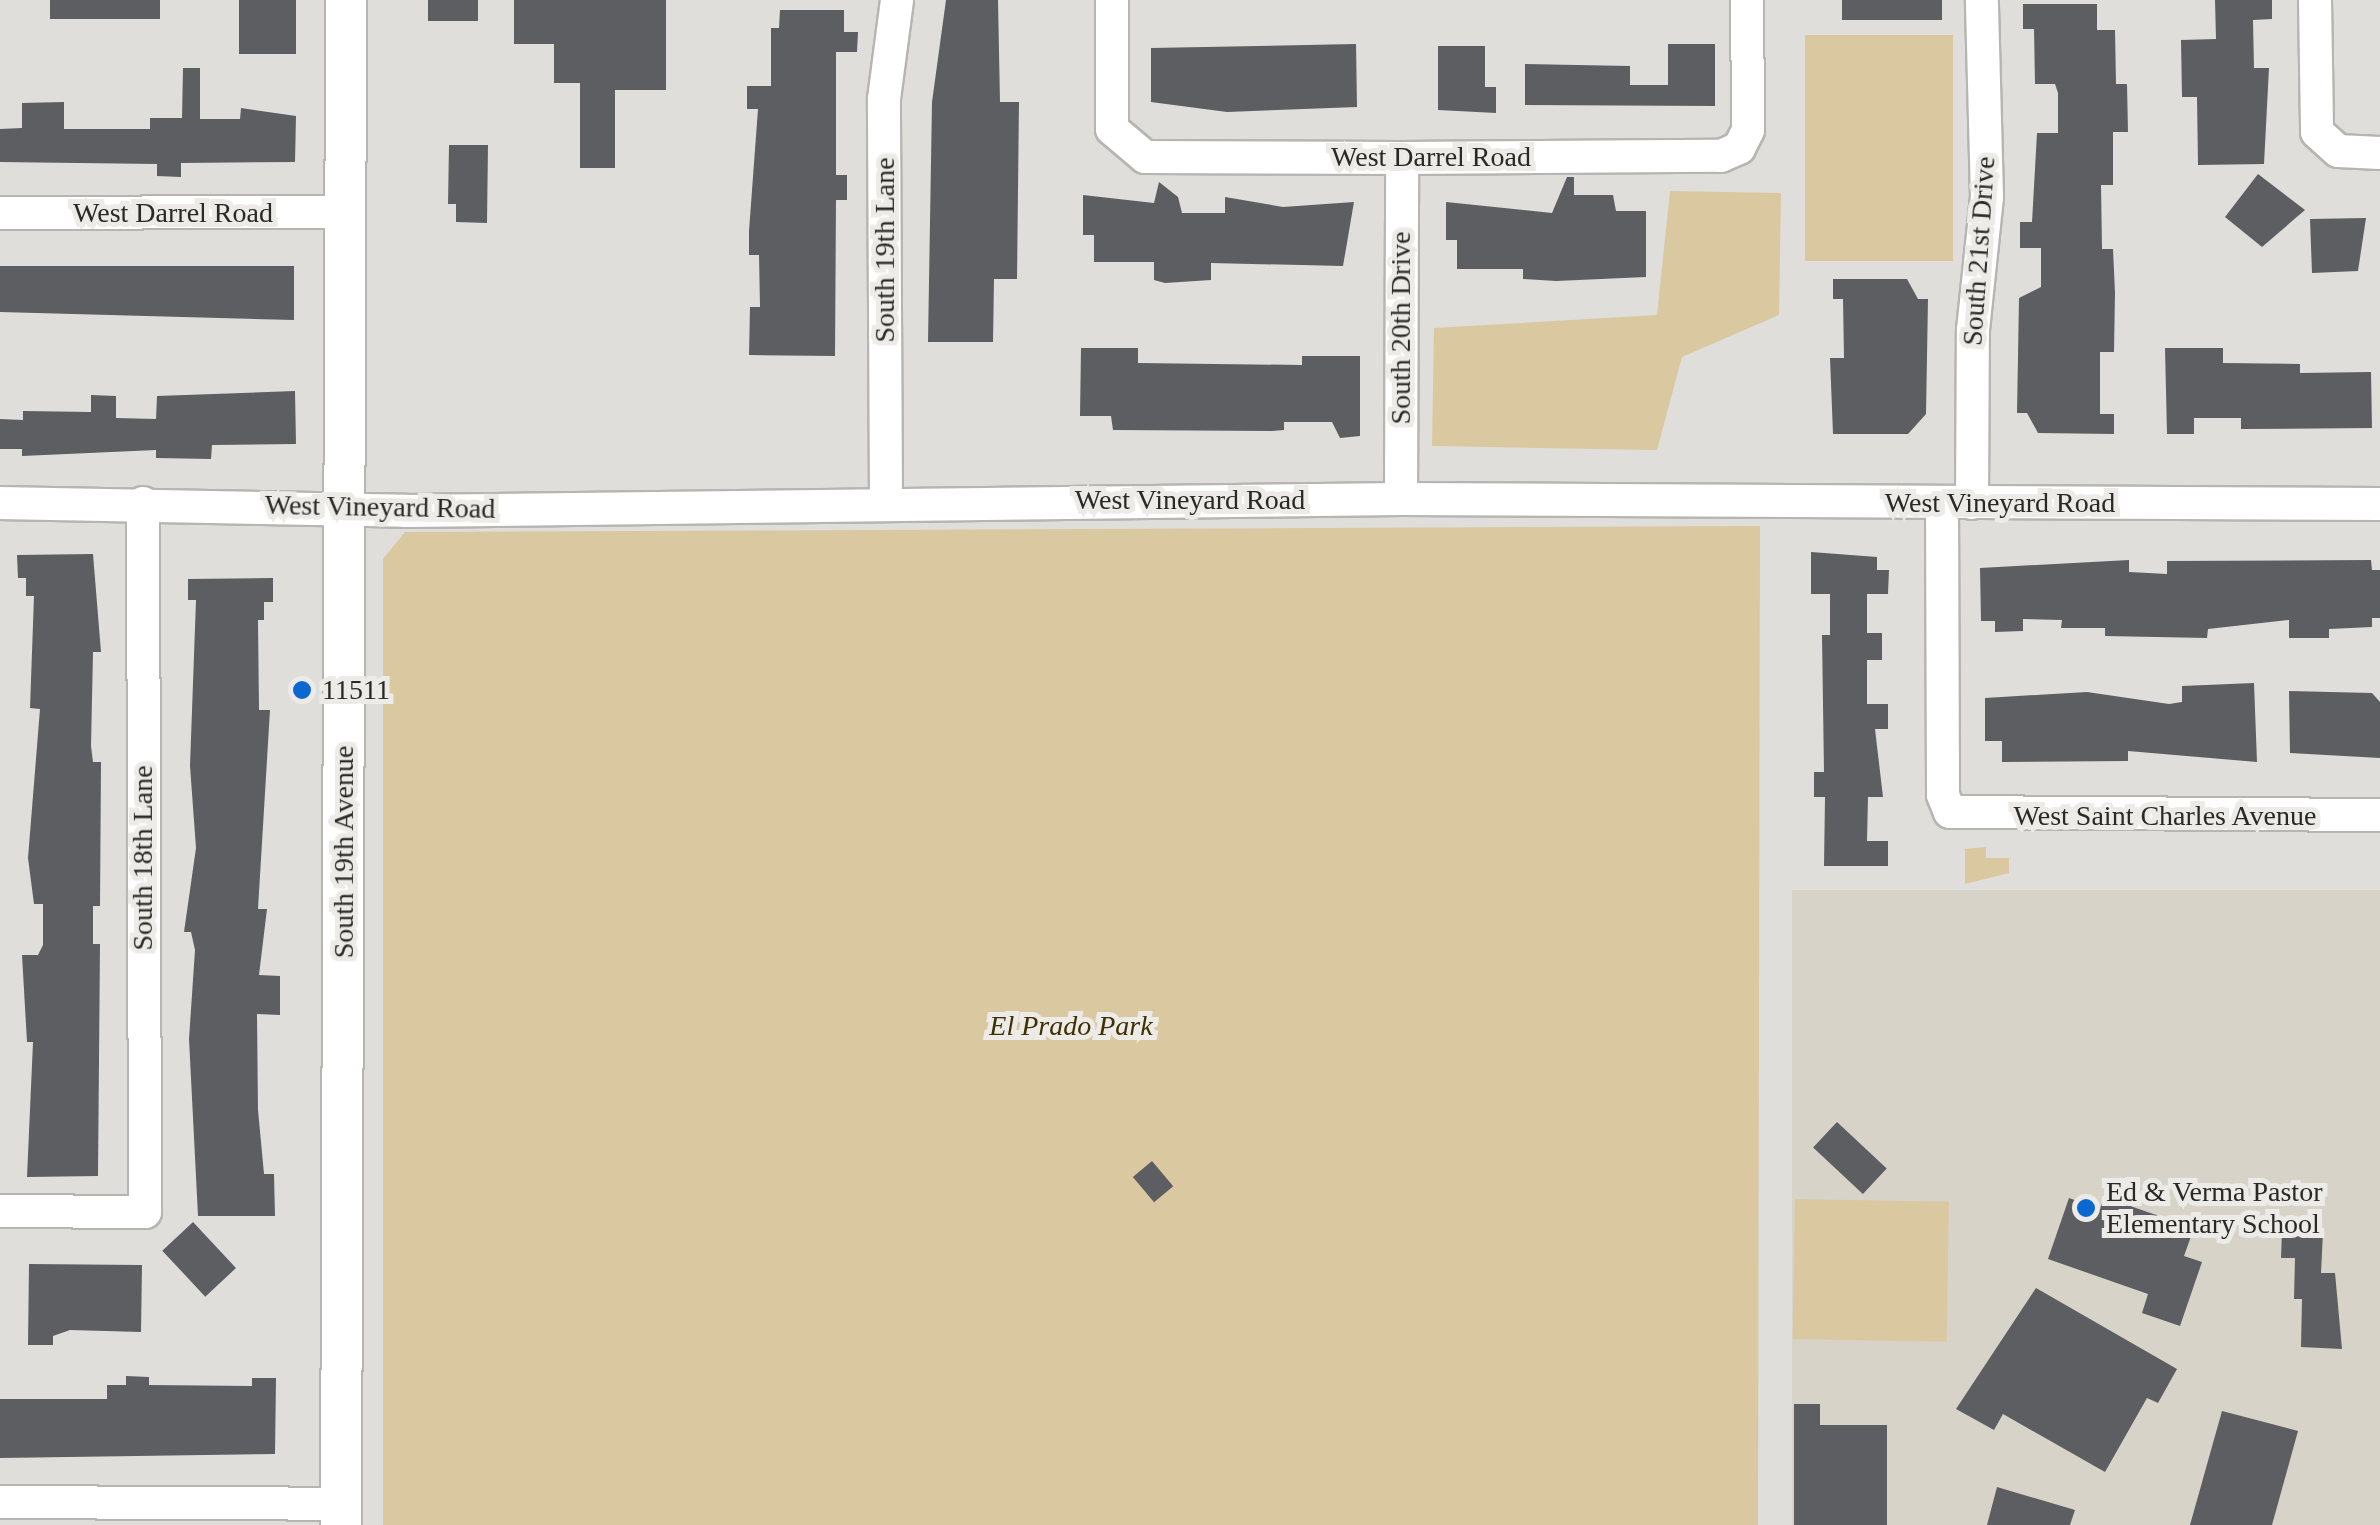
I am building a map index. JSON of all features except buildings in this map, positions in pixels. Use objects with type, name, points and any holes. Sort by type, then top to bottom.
[{"type":"main road","name":"South 19th Avenue","points":[[341,1514],[346,0]]},
{"type":"street","name":"South 19th Lane","points":[[886,502],[884,99],[896,0]]},
{"type":"street","name":"West Darrel Road","points":[[1112,0],[1112,129],[1124,146],[1144,157],[1402,158],[1721,156],[1739,148],[1748,130],[1747,0]]},
{"type":"street","name":"South 21st Drive","points":[[1950,812],[1943,796],[1957,503],[1986,197],[1982,0]]},
{"type":"street","points":[[2315,0],[2315,120],[2323,144],[2380,153]]},
{"type":"street","name":"South 20th Drive","points":[[1400,499],[1402,158]]},
{"type":"street","name":"West Darrel Road","points":[[0,213],[346,212]]},
{"type":"street","name":"West Vineyard Road","points":[[0,503],[344,510],[1400,499],[2380,504]]},
{"type":"street","name":"South 18th Lane","points":[[0,1211],[145,1212],[143,504]]},
{"type":"street","name":"West Saint Charles Avenue","points":[[1950,812],[2380,815]]},
{"type":"street","points":[[0,1502],[142,1514],[341,1514]]},
{"type":"shaded area","name":"Ed & Verma Pastor Elementary School","points":[[1792,890],[2380,890],[2380,1525],[1792,1525]]},
{"type":"green space","points":[[1805,35],[1953,35],[1953,261],[1805,261]]},
{"type":"green space","points":[[1670,191],[1781,193],[1779,315],[1682,357],[1657,450],[1432,446],[1434,328],[1657,315]]},
{"type":"green space","name":"El Prado Park","points":[[1760,526],[1758,1525],[383,1525],[383,559],[405,532]]},
{"type":"green space","points":[[1986,847],[1986,858],[2009,858],[2009,873],[1965,884],[1965,849]]},
{"type":"green space","points":[[1795,1199],[1949,1202],[1947,1342],[1793,1339]]},
{"type":"place","name":"11511","points":[[302,690]]},
{"type":"place","name":"Ed & Verma Pastor Elementary School","points":[[2086,1208]]}]
